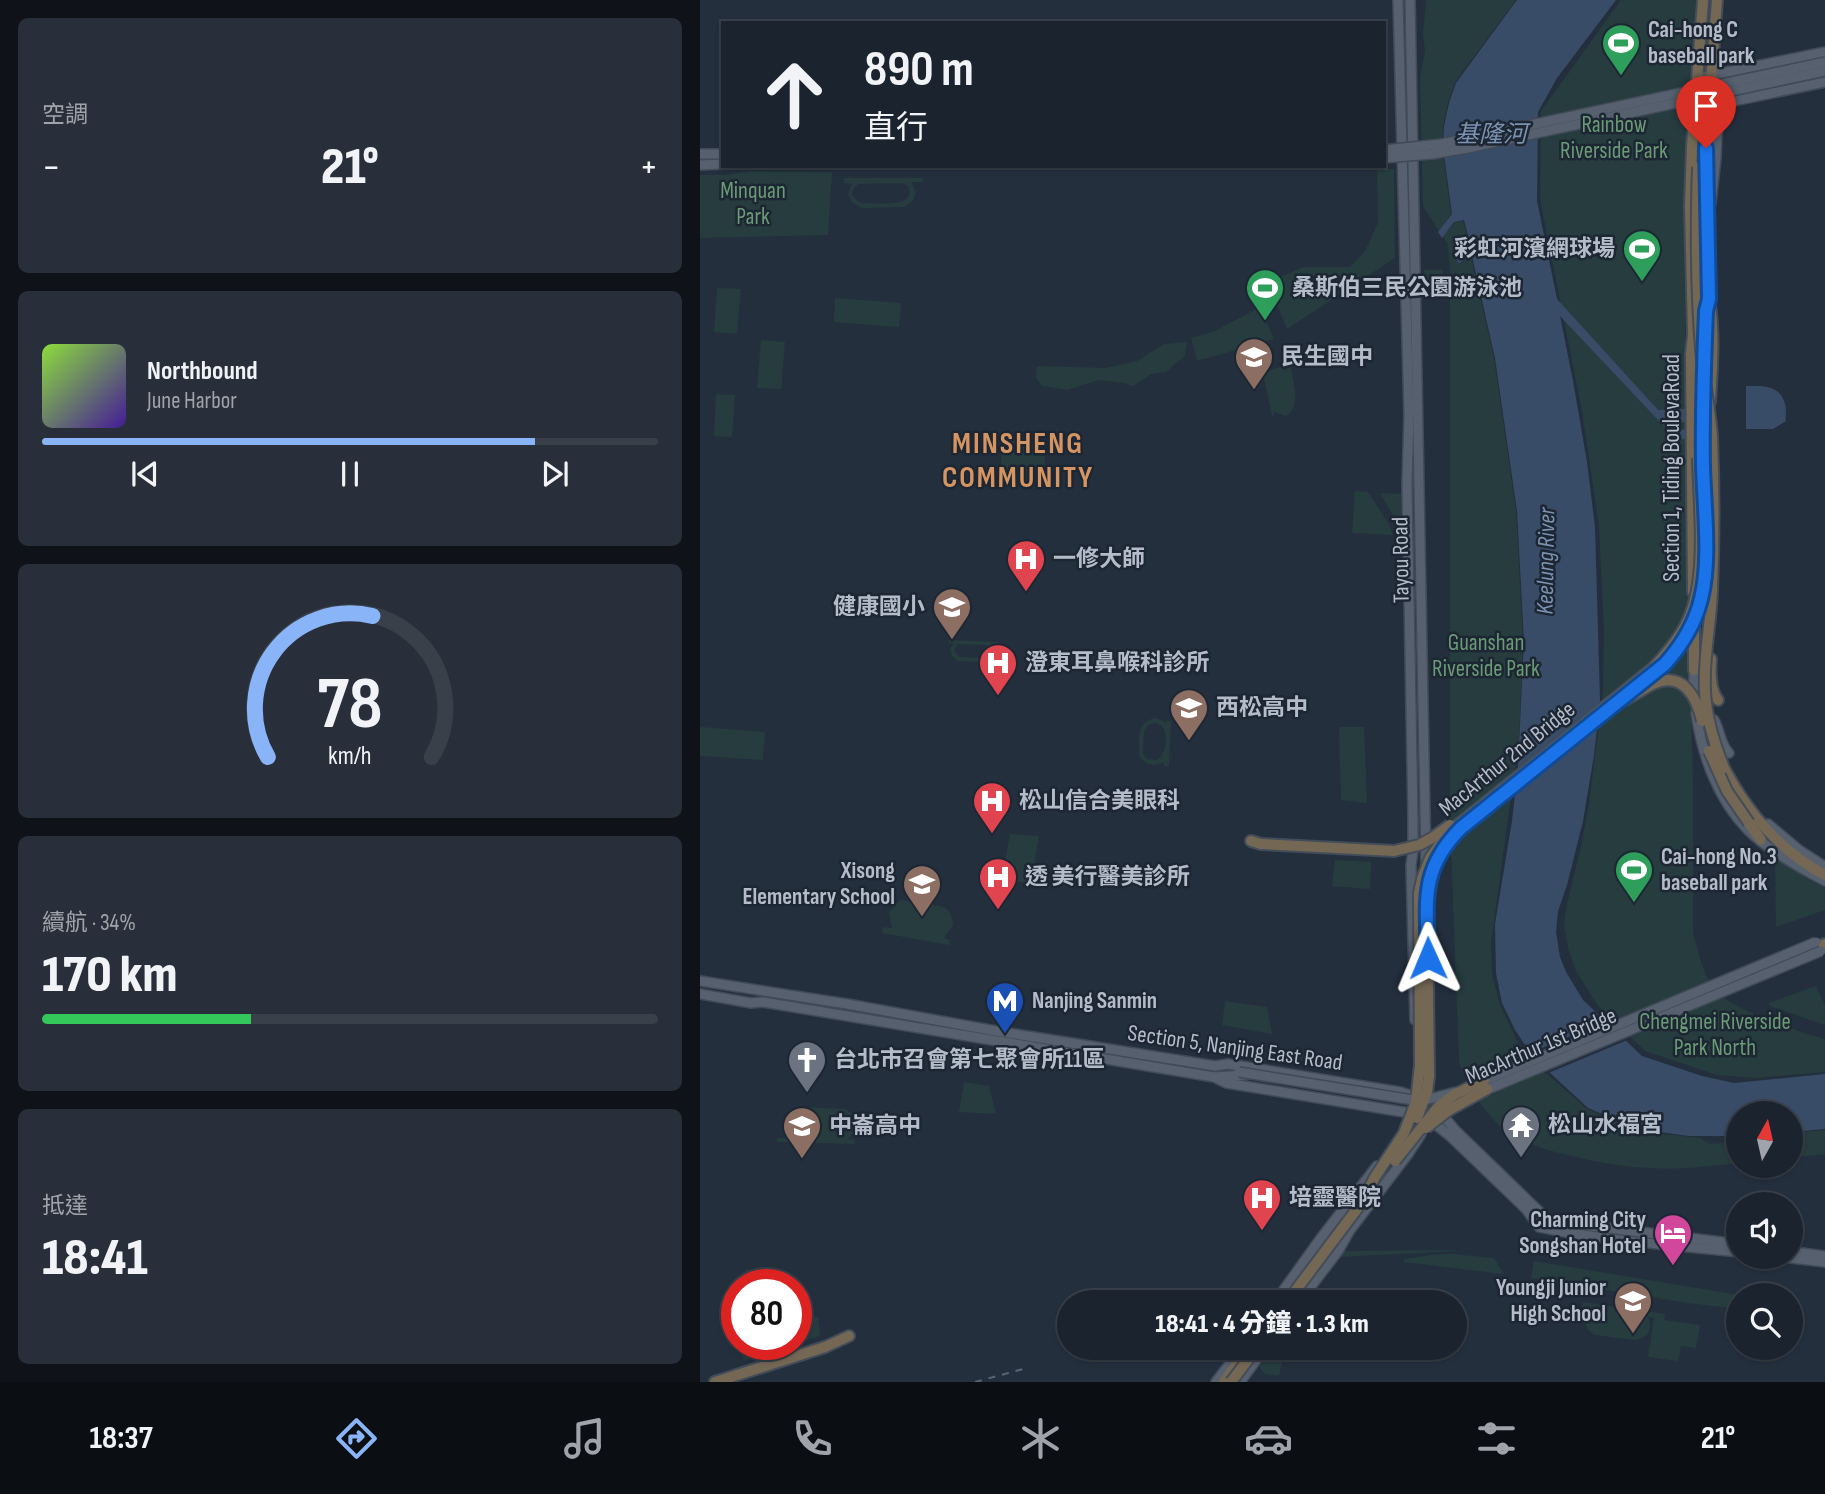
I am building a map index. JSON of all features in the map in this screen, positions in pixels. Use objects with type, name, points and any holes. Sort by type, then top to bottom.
[{"type":"highway","name":"Section 1, Tiding BoulevaRoad","points":[[1694,670],[1690,205],[1703,0]]},
{"type":"highway","name":"Section 1, Tiding BoulevaRoad","points":[[1710,671],[1710,409],[1713,368],[1706,148],[1717,0]]},
{"type":"highway","points":[[1694,124],[1700,167],[1697,209],[1700,346],[1712,449],[1713,573],[1704,678],[1709,725],[1724,768],[1753,815],[1778,843],[1797,858],[1825,868]]},
{"type":"highway","points":[[1700,167],[1706,148]]},
{"type":"highway","points":[[1700,458],[1706,311],[1709,299]]},
{"type":"highway","points":[[1693,334],[1700,458]]},
{"type":"highway","name":"MacArthur 2nd Bridge","points":[[1372,1187],[1374,1178],[1416,1119],[1427,1092],[1430,1059],[1427,907],[1431,872],[1443,848],[1461,828],[1650,677],[1676,652],[1695,617],[1704,577],[1700,458]]},
{"type":"highway","name":"MacArthur 2nd Bridge","points":[[1364,1198],[1404,1133],[1416,1102],[1420,1065],[1418,906],[1426,867],[1437,846],[1449,832],[1644,675],[1667,654],[1678,639],[1689,618],[1698,583],[1700,458]]},
{"type":"highway","points":[[1710,671],[1714,697],[1718,700]]},
{"type":"highway","points":[[1618,703],[1663,681],[1684,686],[1692,693],[1717,770],[1727,791],[1761,840]]},
{"type":"highway","points":[[1256,842],[1394,851],[1419,845],[1458,818],[1470,814]]},
{"type":"highway","points":[[1431,872],[1425,884],[1423,899],[1425,1083],[1432,1103]]},
{"type":"highway","points":[[1750,975],[1823,945]]},
{"type":"highway","points":[[1750,975],[1823,945]]},
{"type":"highway","name":"MacArthur 1st Bridge","points":[[1372,1187],[1429,1125],[1485,1085],[1750,975]]},
{"type":"highway","points":[[1296,1290],[1364,1198],[1433,1112],[1454,1095],[1485,1085]]},
{"type":"highway","points":[[1296,1290],[1372,1187]]},
{"type":"highway","points":[[715,1382],[825,1347],[849,1336]]},
{"type":"highway","points":[[1223,1382],[1240,1360]]},
{"type":"main road","name":"Tayou Road","points":[[1398,0],[1409,415],[1413,819],[1411,865],[1416,1097]]},
{"type":"main road","name":"Tayou Road","points":[[1308,1290],[1420,1137],[1432,1103],[1432,997],[1430,900],[1425,850],[1410,0]]},
{"type":"main road","points":[[1698,78],[1825,52]]},
{"type":"main road","points":[[1386,149],[1441,144],[1825,62]]},
{"type":"main road","points":[[1386,158],[1432,155],[1468,148],[1825,71]]},
{"type":"main road","points":[[1708,211],[1712,201],[1718,111],[1721,105],[1825,82]]},
{"type":"main road","points":[[700,154],[721,154]]},
{"type":"main road","points":[[700,164],[721,164]]},
{"type":"main road","name":"Section 1, Tiding BoulevaRoad","points":[[1694,670],[1698,730],[1709,768],[1722,793],[1744,825],[1761,840],[1825,881]]},
{"type":"main road","name":"Section 1, Tiding BoulevaRoad","points":[[1710,671],[1714,720],[1725,758],[1736,780],[1772,829],[1825,868]]},
{"type":"main road","points":[[1698,730],[1714,720],[1729,753]]},
{"type":"main road","points":[[1214,1066],[1406,1102],[1453,1102],[1823,945]]},
{"type":"main road","name":"Section 5, Nanjing East Road","points":[[700,981],[1214,1066],[1228,1064],[1374,1087],[1432,1103]]},
{"type":"main road","name":"Section 5, Nanjing East Road","points":[[700,994],[751,1003],[763,1002],[1214,1077],[1226,1083],[1428,1118]]},
{"type":"main road","points":[[1214,1077],[1242,1073]]},
{"type":"main road","points":[[1284,1290],[1378,1165],[1410,1113],[1416,1097]]},
{"type":"main road","points":[[1432,1103],[1455,1130],[1546,1218],[1559,1222],[1726,1243]]},
{"type":"main road","points":[[1428,1118],[1526,1209],[1539,1227],[1645,1243],[1726,1251]]},
{"type":"main road","points":[[1803,1253],[1825,1255]]},
{"type":"main road","points":[[1803,1259],[1825,1262]]},
{"type":"main road","points":[[1216,1382],[1233,1360]]},
{"type":"main road","points":[[1240,1382],[1256,1360]]},
{"type":"green space","name":"Guanshan Riverside Park","points":[[1426,0],[1516,0],[1455,82],[1443,126],[1442,146],[1451,214],[1445,223],[1448,231],[1455,222],[1463,221],[1469,243],[1454,251],[1458,265],[1471,257],[1494,358],[1516,511],[1523,642],[1519,739],[1491,943],[1492,973],[1499,1002],[1517,1041],[1535,1063],[1587,1109],[1637,1131],[1700,1138],[1710,1144],[1726,1143],[1726,1164],[1674,1168],[1632,1167],[1593,1161],[1534,1145],[1507,1131],[1492,1118],[1470,1088],[1459,1062],[1450,820],[1450,275],[1448,245],[1423,206],[1420,77],[1425,51],[1423,34]]},
{"type":"green space","name":"Rainbow Riverside Park","points":[[1621,0],[1696,0],[1684,197],[1686,409],[1691,483],[1688,595],[1693,784],[1693,933],[1707,977],[1728,1001],[1747,1011],[1825,1039],[1825,1072],[1754,1078],[1717,1075],[1645,1051],[1598,1006],[1576,971],[1568,948],[1564,924],[1589,804],[1603,692],[1604,628],[1599,526],[1582,411],[1540,199],[1541,111]]},
{"type":"green space","points":[[1377,169],[1394,169],[1395,258],[1287,329],[1270,282],[1303,267],[1350,267],[1365,251],[1378,223]]},
{"type":"green space","name":"Minquan Park","points":[[751,171],[832,172],[828,235],[700,238],[700,175]]},
{"type":"green space","points":[[844,178],[923,178],[923,182],[911,182],[916,193],[905,207],[862,208],[852,202],[848,194],[852,184],[844,183]],"holes":[[[902,183],[908,186],[907,198],[894,203],[861,203],[852,195],[858,184]]]},
{"type":"green space","points":[[1424,270],[1443,270],[1443,289],[1424,288]]},
{"type":"green space","points":[[717,288],[741,289],[737,334],[714,332]]},
{"type":"green space","points":[[835,298],[901,303],[899,327],[834,322]]},
{"type":"green space","points":[[1260,307],[1274,339],[1197,361],[1191,338],[1215,331]]},
{"type":"green space","points":[[761,340],[785,342],[781,389],[757,388]]},
{"type":"green space","points":[[1187,342],[1185,355],[1166,372],[1151,374],[1133,386],[1099,380],[1067,390],[1042,386],[1036,378],[1037,366],[1105,368],[1137,361],[1164,344]]},
{"type":"green space","points":[[1279,367],[1287,371],[1287,368],[1291,367],[1295,400],[1291,412],[1286,416],[1274,412],[1272,416],[1263,373],[1267,374]]},
{"type":"green space","points":[[716,394],[735,395],[732,437],[714,436]]},
{"type":"green space","points":[[1023,438],[1038,445],[1045,460],[1038,475],[1023,482],[1008,475],[1001,460],[1008,445]]},
{"type":"green space","points":[[1355,491],[1368,492],[1393,535],[1352,533]]},
{"type":"green space","points":[[1380,493],[1403,494],[1404,530],[1402,531]]},
{"type":"green space","points":[[949,640],[999,642],[999,646],[992,646],[993,655],[988,662],[958,661],[952,656],[950,649],[954,644],[949,643]],"holes":[[[958,644],[986,645],[990,650],[990,655],[986,658],[959,657],[954,650]]]},
{"type":"green space","points":[[1156,718],[1166,723],[1167,720],[1171,721],[1169,766],[1164,766],[1164,762],[1150,764],[1139,756],[1140,732],[1149,720]],"holes":[[[1148,725],[1161,725],[1166,738],[1165,749],[1157,760],[1147,759],[1143,754],[1144,731]]]},
{"type":"green space","points":[[700,727],[765,732],[763,760],[700,756]]},
{"type":"green space","points":[[1339,727],[1364,727],[1367,803],[1341,800]]},
{"type":"green space","points":[[1010,834],[1039,836],[1031,884],[1002,878]]},
{"type":"green space","points":[[1775,858],[1825,888],[1825,910],[1776,927]]},
{"type":"green space","points":[[1335,860],[1371,862],[1370,889],[1332,886]]},
{"type":"green space","points":[[903,900],[944,907],[951,914],[953,922],[944,938],[950,940],[949,945],[882,933],[883,927],[892,928],[889,913],[897,902]]},
{"type":"green space","points":[[1816,986],[1825,1006],[1825,1025],[1770,1006],[1769,1003]]},
{"type":"green space","points":[[1225,1001],[1267,1007],[1272,1034],[1222,1025]]},
{"type":"green space","points":[[964,1082],[989,1086],[996,1114],[959,1112]]},
{"type":"green space","points":[[805,1107],[849,1111],[855,1122],[849,1139],[855,1140],[855,1144],[777,1142],[777,1138],[801,1139],[794,1124],[797,1113]]},
{"type":"green space","points":[[1825,1130],[1825,1154],[1803,1157],[1803,1132]]},
{"type":"green space","points":[[1343,1251],[1456,1251],[1340,1257]]},
{"type":"green space","points":[[1452,1254],[1494,1258],[1504,1274],[1404,1262],[1404,1259]]},
{"type":"green space","points":[[1534,1261],[1726,1293],[1726,1308],[1688,1303],[1531,1278]]},
{"type":"green space","points":[[1583,1302],[1665,1314],[1664,1320],[1700,1325],[1696,1348],[1681,1346],[1678,1361],[1648,1357],[1654,1318],[1648,1317],[1650,1326],[1643,1338],[1634,1340],[1595,1335],[1586,1326],[1585,1319],[1590,1308],[1582,1307]]},
{"type":"green space","points":[[812,1316],[818,1317],[820,1336],[812,1338]]},
{"type":"green space","points":[[1265,1360],[1282,1360],[1279,1376],[1265,1374],[1259,1367]]},
{"type":"water","name":"基隆河","points":[[1517,0],[1616,0],[1557,78],[1538,112],[1537,201],[1557,299],[1658,410],[1686,409],[1686,422],[1671,423],[1677,430],[1687,429],[1686,439],[1676,439],[1560,316],[1587,462],[1595,527],[1600,701],[1583,821],[1558,911],[1556,932],[1560,957],[1583,1000],[1642,1056],[1702,1076],[1734,1083],[1825,1074],[1825,1129],[1803,1131],[1803,1101],[1726,1101],[1726,1136],[1689,1136],[1638,1129],[1588,1108],[1534,1058],[1515,1030],[1502,1003],[1496,973],[1495,924],[1518,767],[1524,641],[1517,511],[1495,358],[1472,256],[1458,264],[1454,251],[1470,243],[1464,220],[1454,222],[1442,238],[1438,232],[1452,214],[1443,147],[1444,126],[1456,83]]},
{"type":"water","points":[[1746,386],[1769,388],[1779,393],[1786,406],[1786,421],[1773,429],[1746,429]]},
{"type":"pier","points":[[1603,700],[1601,725],[1511,796],[1514,772]]},
{"type":"pier","points":[[1610,1020],[1630,1039],[1546,1074],[1527,1054]]},
{"type":"railway","points":[[975,1382],[1023,1369]]},
{"type":"place","name":"Cai-hong C baseball park","points":[[1621,77]]},
{"type":"place","name":"彩虹河濱網球場","points":[[1642,283]]},
{"type":"place","name":"桑斯伯三民公園游泳池","points":[[1265,322]]},
{"type":"place","name":"民生國中","points":[[1254,391]]},
{"type":"place","name":"一修大師","points":[[1026,593]]},
{"type":"place","name":"健康國小","points":[[952,641]]},
{"type":"place","name":"澄東耳鼻喉科診所","points":[[998,697]]},
{"type":"place","name":"西松高中","points":[[1189,742]]},
{"type":"place","name":"松山信合美眼科","points":[[992,835]]},
{"type":"place","name":"Cai-hong No.3 baseball park","points":[[1634,904]]},
{"type":"place","name":"透 美行醫美診所","points":[[998,911]]},
{"type":"place","name":"Xisong Elementary School","points":[[922,918]]},
{"type":"place","name":"Nanjing Sanmin","points":[[1005,1035]]},
{"type":"place","name":"台北市召會第七聚會所11區","points":[[807,1094]]},
{"type":"place","name":"松山水福宮","points":[[1521,1159]]},
{"type":"place","name":"中崙高中","points":[[802,1160]]},
{"type":"place","name":"培靈醫院","points":[[1262,1232]]},
{"type":"place","name":"Charming City Songshan Hotel","points":[[1673,1267]]},
{"type":"place","name":"Youngji Junior High School","points":[[1633,1335]]},
{"type":"district","name":"MINSHENG COMMUNITY","points":[[1018,461]]},
{"type":"route","points":[[1428,958],[1428,890],[1431,872],[1443,848],[1461,828],[1665,664],[1676,652],[1695,617],[1704,577],[1705,545],[1703,399],[1706,311],[1709,299],[1706,148]]},
{"type":"water label","name":"Keelung River","points":[[1546,561]]},
{"type":"park label","name":"Chengmei Riverside Park North","points":[[1715,1035]]}]
